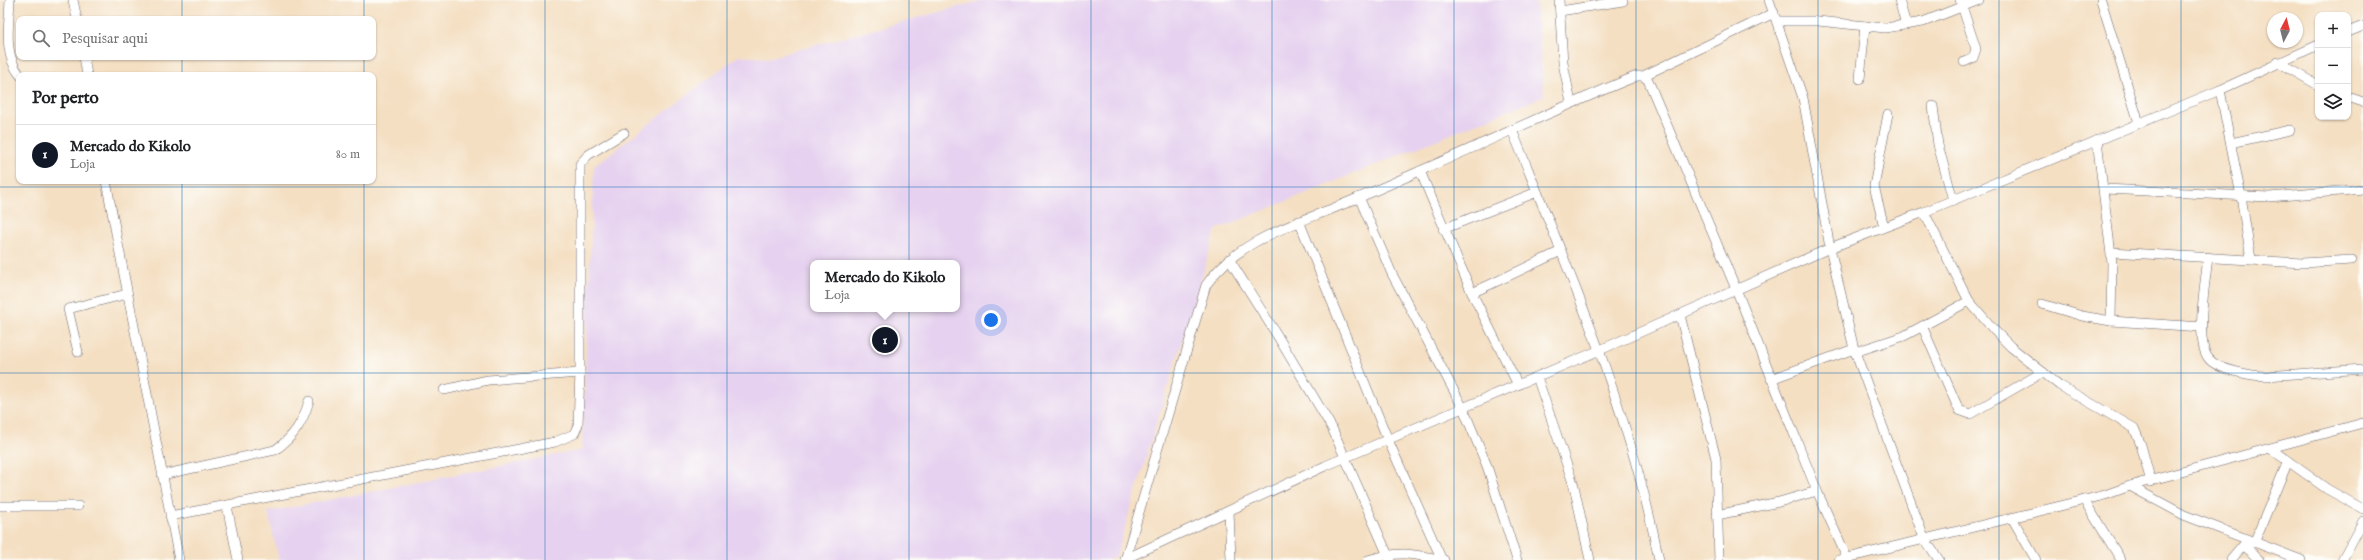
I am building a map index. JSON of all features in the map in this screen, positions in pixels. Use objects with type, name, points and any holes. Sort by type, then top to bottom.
[{"type":"street","points":[[10,0],[8,22],[10,56],[13,66],[18,72]]},
{"type":"street","points":[[73,0],[76,16]]},
{"type":"street","points":[[1559,0],[1562,63],[1571,103]]},
{"type":"street","points":[[1769,0],[1803,98],[1830,248],[1854,351],[1924,538],[1939,560]]},
{"type":"street","points":[[1899,0],[1906,25]]},
{"type":"street","points":[[1125,560],[1206,285],[1216,270],[1254,242],[1299,221],[1420,171],[1571,103],[1637,76],[1643,76],[1776,17],[1885,28],[1930,20],[1961,4],[1980,0]]},
{"type":"street","points":[[2101,0],[2139,122]]},
{"type":"street","points":[[1560,11],[1623,1]]},
{"type":"street","points":[[1961,4],[1976,49],[1973,58],[1964,62]]},
{"type":"street","points":[[1860,79],[1865,26]]},
{"type":"street","points":[[2351,31],[2363,26]]},
{"type":"street","points":[[1125,560],[1344,458],[1600,350],[1830,248],[1924,212],[2139,122],[2220,90],[2315,46]]},
{"type":"street","points":[[84,60],[86,72]]},
{"type":"street","points":[[2278,62],[2316,84]]},
{"type":"street","points":[[1643,76],[1648,80],[1736,289],[1844,559],[1924,538],[2084,500],[2130,486],[2151,482],[2363,423]]},
{"type":"street","points":[[2220,90],[2241,196],[2251,259]]},
{"type":"street","points":[[2351,98],[2363,102]]},
{"type":"street","points":[[1933,106],[1938,146],[1953,200]]},
{"type":"street","points":[[1884,227],[1874,191],[1888,114]]},
{"type":"street","points":[[1512,130],[1600,350],[1627,431],[1659,560]]},
{"type":"street","points":[[2230,142],[2290,130]]},
{"type":"street","points":[[170,516],[561,440],[574,434],[578,425],[580,373],[580,164],[588,155],[624,133]]},
{"type":"street","points":[[2097,140],[2105,190],[2111,252],[2113,283],[2111,321]]},
{"type":"street","points":[[1420,171],[1443,229],[1472,293],[1518,385]]},
{"type":"street","points":[[107,184],[179,560]]},
{"type":"street","points":[[2105,190],[2241,196],[2289,196],[2363,189]]},
{"type":"street","points":[[1443,229],[1537,192]]},
{"type":"street","points":[[1359,197],[1392,274],[1463,408],[1487,466],[1517,560]]},
{"type":"street","points":[[1924,212],[1969,301],[1994,330],[2059,385],[2134,428],[2141,445],[2151,482]]},
{"type":"street","points":[[1299,221],[1388,440],[1443,560]]},
{"type":"street","points":[[1472,293],[1561,251]]},
{"type":"street","points":[[2111,252],[2302,262],[2352,260]]},
{"type":"street","points":[[2208,257],[2202,327],[2202,346],[2205,354],[2216,365],[2266,376],[2363,369]]},
{"type":"street","points":[[1229,259],[1332,428],[1389,557]]},
{"type":"street","points":[[78,352],[68,309],[127,294]]},
{"type":"street","points":[[1771,379],[1904,336],[1923,328],[1969,301]]},
{"type":"street","points":[[2042,304],[2082,316],[2111,321],[2202,327]]},
{"type":"street","points":[[1680,315],[1716,459],[1718,482],[1717,515],[1719,560]]},
{"type":"street","points":[[1923,328],[1959,410],[1965,414],[1970,414],[2043,372]]},
{"type":"street","points":[[444,390],[488,380],[580,373]]},
{"type":"street","points":[[1537,377],[1574,486],[1590,560]]},
{"type":"street","points":[[162,475],[275,450],[283,445],[300,426],[309,401]]},
{"type":"street","points":[[2271,449],[2327,489],[2363,509]]},
{"type":"street","points":[[2231,560],[2249,543],[2288,461]]},
{"type":"street","points":[[2130,486],[2184,515],[2249,543],[2301,560]]},
{"type":"street","points":[[1717,515],[1779,502],[1817,491]]},
{"type":"street","points":[[2084,500],[2121,560]]},
{"type":"street","points":[[0,506],[78,506]]},
{"type":"street","points":[[226,506],[238,560]]},
{"type":"street","points":[[1229,511],[1231,560]]},
{"type":"street","points":[[2012,518],[2036,560]]},
{"type":"street","points":[[2342,560],[2363,521]]},
{"type":"street","points":[[2249,543],[2258,560]]},
{"type":"street","points":[[1368,560],[1413,553],[1443,560]]},
{"type":"shaded area","points":[[983,0],[1536,0],[1544,96],[1216,230],[1116,556],[1107,560],[279,560],[268,512],[582,450],[594,166],[738,56],[768,58]]},
{"type":"place","name":"Mercado do Kikolo","points":[[885,340]]}]
